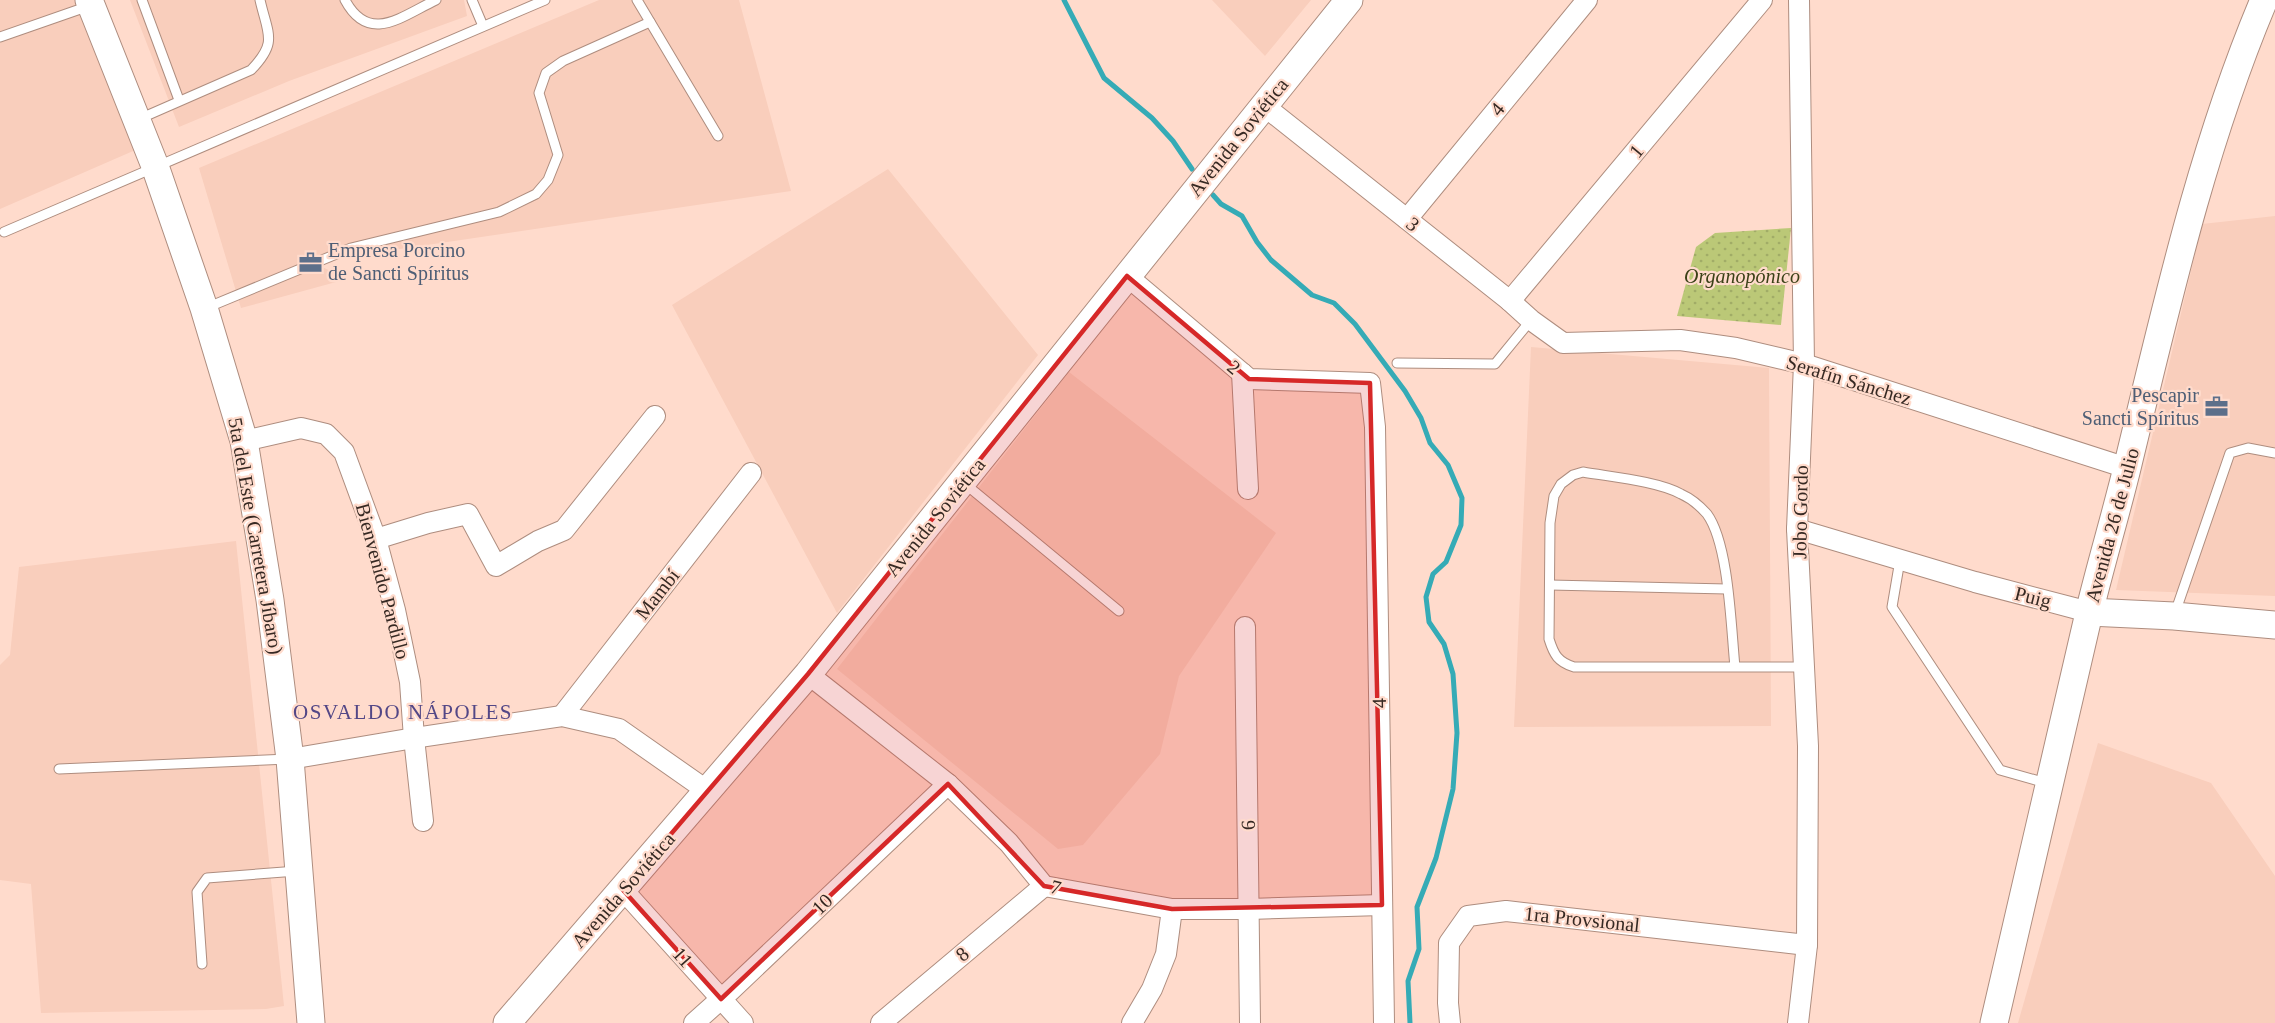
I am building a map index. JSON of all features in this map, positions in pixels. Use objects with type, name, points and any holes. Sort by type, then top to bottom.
[{"type":"main road","name":"Avenida Soviética","points":[[507,1023],[709,792],[808,674],[1349,0]]},
{"type":"main road","name":"Avenida 26 de Julio","points":[[1994,1023],[2089,612],[2166,309],[2211,144],[2240,56],[2264,0]]},
{"type":"main road","name":"5ta del Este (Carretera Jíbaro)","points":[[90,3],[155,166],[204,308],[244,441],[270,600],[290,759],[311,1023]]},
{"type":"main road","name":"Puig","points":[[2089,612],[2174,615],[2275,626]]},
{"type":"street","name":"4","points":[[1407,219],[1587,0]]},
{"type":"street","name":"1","points":[[1510,301],[1762,0]]},
{"type":"street","name":"Jobo Gordo","points":[[1798,1023],[1807,945],[1808,746],[1797,529],[1804,364],[1799,0]]},
{"type":"street","name":"3","points":[[1263,105],[1531,320],[1563,343]]},
{"type":"street","name":"2","points":[[1127,276],[1249,380],[1370,382]]},
{"type":"street","name":"Serafín Sánchez","points":[[1563,343],[1680,340],[1736,348],[1804,364],[2127,468]]},
{"type":"street","points":[[1242,373],[1248,489]]},
{"type":"street","name":"4","points":[[1370,382],[1375,427],[1384,1023]]},
{"type":"street","points":[[376,539],[428,523],[468,514],[496,566],[538,541],[564,530],[655,416]]},
{"type":"street","name":"Bienvenido Pardillo","points":[[244,441],[301,428],[326,434],[344,452],[376,539],[410,682],[423,821]]},
{"type":"street","name":"Mambí","points":[[562,716],[751,473]]},
{"type":"street","name":"Puig","points":[[1797,529],[1976,582],[2089,612]]},
{"type":"street","name":"6","points":[[1245,627],[1250,1023]]},
{"type":"street","name":"7","points":[[808,674],[948,784],[1009,843],[1044,886],[1172,909],[1382,905]]},
{"type":"street","points":[[290,759],[562,716],[618,729],[709,792]]},
{"type":"street","name":"10","points":[[694,1023],[948,784]]},
{"type":"street","name":"8","points":[[881,1023],[1044,886]]},
{"type":"street","name":"11","points":[[623,890],[743,1023]]},
{"type":"street","points":[[1132,1023],[1152,989],[1166,954],[1172,909]]},
{"type":"street","name":"1ra Provsional","points":[[1450,1023],[1449,943],[1468,916],[1506,911],[1807,945]]},
{"type":"lane","points":[[142,0],[179,100]]},
{"type":"lane","points":[[137,120],[251,70],[264,57],[270,44],[260,0]]},
{"type":"lane","points":[[345,0],[353,14],[367,24],[386,24],[436,0]]},
{"type":"lane","points":[[472,0],[483,26]]},
{"type":"lane","points":[[4,232],[545,0]]},
{"type":"lane","points":[[637,0],[718,135]]},
{"type":"lane","points":[[0,37],[90,3]]},
{"type":"lane","points":[[204,308],[351,248],[500,212],[536,194],[548,180],[558,155],[539,93],[546,73],[563,61],[650,22]]},
{"type":"lane","points":[[1397,363],[1495,364],[1531,320]]},
{"type":"lane","points":[[2174,615],[2230,453],[2248,448],[2275,453]]},
{"type":"lane","points":[[1734,667],[1726,574],[1715,528],[1706,513],[1696,503],[1680,493],[1659,486],[1582,472],[1567,480],[1554,496],[1550,523],[1549,639],[1561,663],[1574,667],[1734,667],[1804,667]]},
{"type":"lane","points":[[962,482],[1119,611]]},
{"type":"lane","points":[[1900,560],[1892,607],[2000,770],[2049,784]]},
{"type":"lane","points":[[1550,585],[1727,590]]},
{"type":"lane","points":[[59,768],[290,759]]},
{"type":"lane","points":[[202,964],[197,892],[207,878],[299,871]]},
{"type":"highlighted area","points":[[1127,276],[1249,379],[1370,383],[1382,905],[1172,909],[1044,886],[948,784],[721,999],[623,890],[808,674]]},
{"type":"shaded area","points":[[0,0],[80,0],[140,148],[0,209]]},
{"type":"shaded area","points":[[130,0],[464,0],[467,16],[289,81],[179,127]]},
{"type":"shaded area","name":"Empresa Porcino de Sancti Spíritus","points":[[599,0],[739,0],[791,191],[312,262],[347,279],[241,308],[199,168]]},
{"type":"shaded area","points":[[1212,0],[1311,0],[1265,56]]},
{"type":"shaded area","points":[[888,169],[1038,355],[837,613],[672,305]]},
{"type":"shaded area","name":"Pescapir Sancti Spíritus","points":[[2275,216],[2275,596],[2116,590],[2202,224]]},
{"type":"shaded area","points":[[1531,347],[1769,368],[1771,726],[1514,727]]},
{"type":"shaded area","points":[[1069,372],[1276,533],[1179,676],[1160,754],[1083,845],[1058,849],[837,669]]},
{"type":"shaded area","points":[[236,541],[284,1006],[266,1009],[41,1013],[31,884],[0,880],[0,665],[10,655],[19,567]]},
{"type":"shaded area","points":[[2098,743],[2211,783],[2275,876],[2275,1023],[2018,1023]]},
{"type":"green space","name":"Organopónico","points":[[1791,228],[1781,325],[1677,316],[1696,247],[1715,233]]},
{"type":"waterway","points":[[1064,0],[1104,78],[1152,118],[1173,141],[1192,169]]},
{"type":"waterway","points":[[1213,195],[1221,204],[1242,216],[1271,260],[1312,295],[1334,303],[1355,324],[1405,391],[1421,418],[1430,443],[1448,465],[1462,498],[1461,525],[1446,562],[1433,574],[1426,597],[1429,622],[1444,644],[1453,674],[1457,733],[1453,789],[1436,858],[1417,907],[1419,949],[1408,981],[1410,1023]]},
{"type":"place","name":"Empresa Porcino de Sancti Spíritus","points":[[310,262]]},
{"type":"place","name":"Pescapir Sancti Spíritus","points":[[2217,407]]},
{"type":"district","name":"OSVALDO NÁPOLES","points":[[403,712]]}]
